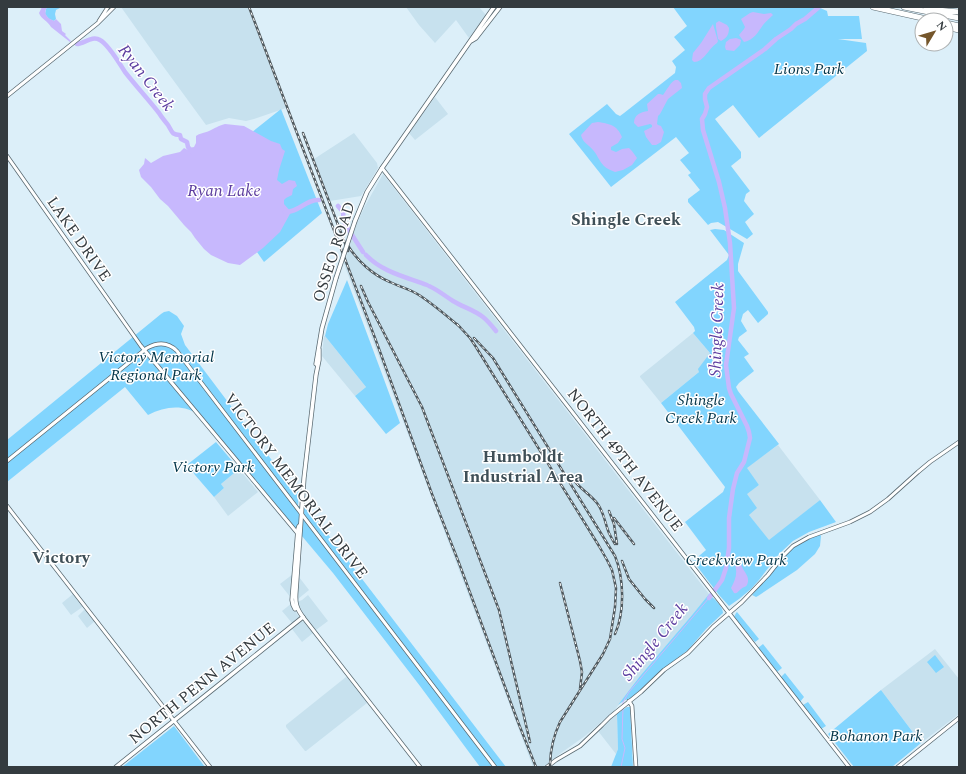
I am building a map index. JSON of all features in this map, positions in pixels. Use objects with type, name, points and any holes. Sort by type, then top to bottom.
[{"type":"highway","points":[[873,7],[914,17]]},
{"type":"highway","points":[[904,7],[959,18]]},
{"type":"highway","points":[[912,7],[959,12]]},
{"type":"main road","points":[[470,42],[494,7]]},
{"type":"main road","points":[[470,42],[476,38],[500,7]]},
{"type":"main road","name":"OSSEO ROAD","points":[[303,617],[294,608],[292,600],[299,534],[298,529],[300,524],[316,375],[316,358],[336,278],[355,221],[367,192],[382,168],[470,42]]},
{"type":"main road","name":"NORTH PENN AVENUE","points":[[116,767],[303,617]]},
{"type":"street","points":[[96,24],[108,7]]},
{"type":"street","points":[[7,96],[107,15],[114,7]]},
{"type":"street","name":"LAKE DRIVE","points":[[7,156],[132,335],[299,534]]},
{"type":"street","name":"NORTH 49TH AVENUE","points":[[382,168],[849,767]]},
{"type":"street","name":"VICTORY MEMORIAL DRIVE","points":[[7,461],[144,350],[161,343],[169,345],[175,349],[495,767]]},
{"type":"street","points":[[547,767],[580,746],[620,708],[645,688],[664,670],[688,653],[713,627],[758,587],[793,546],[809,537],[850,522],[870,512],[888,499],[930,462],[959,442]]},
{"type":"street","points":[[7,506],[210,767]]},
{"type":"street","points":[[303,617],[420,767]]},
{"type":"street","points":[[629,701],[632,706],[636,767]]},
{"type":"street","points":[[898,767],[959,718]]},
{"type":"shaded area","points":[[121,7],[248,7],[286,108],[246,121],[229,118],[206,125]]},
{"type":"shaded area","points":[[406,7],[479,7],[486,15],[469,38],[456,20],[435,43]]},
{"type":"shaded area","points":[[435,97],[448,114],[415,140],[409,133]]},
{"type":"shaded area","points":[[354,133],[377,163],[378,168],[361,196],[330,201],[314,159]]},
{"type":"shaded area","points":[[383,174],[709,594],[640,676],[614,711],[585,736],[543,767],[533,767],[344,264],[357,223]]},
{"type":"shaded area","points":[[693,333],[710,353],[699,372],[661,403],[640,376]]},
{"type":"shaded area","points":[[324,336],[366,387],[355,396],[322,356]]},
{"type":"shaded area","points":[[778,445],[820,500],[769,541],[748,514],[746,494],[759,485],[746,468]]},
{"type":"shaded area","points":[[239,469],[258,492],[228,516],[214,497],[224,488],[221,484]]},
{"type":"shaded area","points":[[293,574],[291,598],[280,584]]},
{"type":"shaded area","points":[[299,577],[309,590],[298,599],[298,578]]},
{"type":"shaded area","points":[[73,594],[83,606],[71,615],[62,603]]},
{"type":"shaded area","points":[[308,595],[328,621],[316,630],[297,605],[297,602]]},
{"type":"shaded area","points":[[292,603],[293,608],[299,617],[292,623],[282,611]]},
{"type":"shaded area","points":[[84,610],[87,610],[95,621],[87,628],[78,616]]},
{"type":"shaded area","points":[[301,621],[304,622],[313,633],[302,642],[292,629]]},
{"type":"shaded area","points":[[935,649],[959,679],[959,714],[921,743],[881,690]]},
{"type":"shaded area","points":[[346,677],[367,701],[367,703],[305,751],[286,725]]},
{"type":"shaded area","points":[[617,712],[618,749],[616,754],[598,731]]},
{"type":"green space","points":[[47,7],[62,7],[56,10],[56,19],[54,21],[49,19],[45,14]]},
{"type":"green space","name":"Lions Park","points":[[673,7],[818,7],[827,11],[828,16],[859,16],[862,39],[838,39],[866,43],[867,51],[759,138],[733,105],[715,119],[741,152],[741,158],[731,166],[750,191],[746,194],[744,201],[754,214],[745,222],[753,234],[747,239],[718,222],[708,225],[688,202],[688,199],[700,190],[688,175],[691,173],[680,160],[689,153],[676,137],[611,187],[569,134],[607,104],[616,114],[620,116],[675,73],[676,67],[672,61],[685,50],[674,37],[687,26]]},
{"type":"green space","points":[[281,109],[322,213],[264,262],[201,173]]},
{"type":"green space","points":[[710,230],[724,230],[744,243],[738,264],[738,271],[768,312],[768,314],[758,323],[748,310],[743,314],[741,321],[747,331],[739,337],[738,340],[749,354],[744,357],[754,371],[736,387],[779,444],[747,468],[759,485],[747,494],[757,508],[749,515],[769,540],[820,500],[836,522],[809,532],[793,541],[779,554],[751,589],[729,606],[693,561],[706,550],[685,522],[723,492],[725,487],[661,403],[699,372],[698,369],[710,353],[693,333],[695,331],[694,327],[675,302],[727,260],[729,255]]},
{"type":"green space","points":[[347,280],[400,423],[386,434],[355,396],[366,387],[325,336],[328,324]]},
{"type":"green space","name":"Victory Memorial Regional Park","points":[[169,311],[177,316],[184,326],[181,334],[185,345],[283,475],[293,487],[299,490],[298,506],[307,507],[506,767],[480,767],[333,573],[201,416],[195,412],[182,408],[168,408],[148,415],[125,387],[7,482],[7,440],[161,314]]},
{"type":"green space","name":"Victory Park","points":[[216,442],[239,469],[221,484],[224,488],[214,497],[195,475],[188,464]]},
{"type":"green space","points":[[820,534],[820,546],[815,554],[797,570],[758,596],[756,597],[752,595],[784,556],[800,543]]},
{"type":"green space","points":[[709,594],[720,605],[723,613],[706,629],[688,650],[662,670],[630,699],[625,700],[618,705],[640,676]]},
{"type":"green space","points":[[737,612],[759,639],[755,642],[734,617]]},
{"type":"green space","points":[[763,644],[782,668],[777,672],[758,648]]},
{"type":"green space","points":[[935,655],[944,667],[936,673],[927,662]]},
{"type":"green space","points":[[785,673],[804,697],[800,702],[781,678]]},
{"type":"green space","name":"Bohanon Park","points":[[881,690],[921,743],[892,767],[854,767],[828,734]]},
{"type":"green space","points":[[808,702],[826,726],[821,729],[804,707],[803,705]]},
{"type":"green space","points":[[627,707],[630,707],[633,767],[611,767],[618,749],[617,714]]},
{"type":"green space","points":[[174,726],[205,767],[122,767]]},
{"type":"water","points":[[42,7],[47,7],[45,12],[49,19],[54,21],[56,19],[61,24],[62,31],[66,34],[65,35],[71,41],[70,42],[41,17],[39,13]]},
{"type":"water","points":[[753,12],[764,14],[771,13],[773,15],[753,38],[744,42],[739,35],[745,27],[741,19]]},
{"type":"water","points":[[719,21],[727,25],[729,28],[727,36],[721,41],[718,39],[716,27],[716,23]]},
{"type":"water","points":[[713,24],[718,41],[717,43],[701,60],[694,62],[692,60],[693,53]]},
{"type":"water","points":[[736,38],[741,40],[740,45],[734,51],[726,50],[726,42],[730,39]]},
{"type":"water","points":[[675,80],[678,80],[681,83],[682,88],[668,99],[658,116],[657,124],[661,126],[664,132],[661,142],[656,145],[652,145],[646,137],[644,131],[652,127],[652,125],[650,124],[638,127],[634,123],[635,118],[640,113],[648,111],[647,104],[658,94],[663,95]]},
{"type":"water","points":[[598,122],[610,124],[618,130],[622,137],[618,143],[611,147],[611,150],[616,152],[629,148],[637,158],[632,165],[615,172],[604,166],[594,152],[584,142],[581,135],[592,123]]},
{"type":"water","name":"Ryan Lake","points":[[225,124],[244,126],[271,141],[280,144],[282,149],[285,151],[277,180],[282,184],[289,180],[295,181],[297,186],[293,189],[292,195],[284,200],[284,204],[291,212],[280,232],[263,248],[240,265],[228,263],[211,255],[204,249],[191,232],[141,177],[139,170],[144,164],[145,158],[151,163],[163,156],[180,152],[184,148],[188,150],[189,148],[194,147],[196,143],[196,136]]},
{"type":"water","points":[[738,563],[741,564],[748,582],[747,586],[742,588],[737,593],[734,593],[731,588],[736,577],[735,565]]},
{"type":"waterway","name":"Shingle Creek","points":[[709,598],[722,580],[726,568],[729,548],[729,518],[733,489],[737,473],[744,462],[750,438],[747,426],[729,388],[726,365],[734,308],[730,243],[725,208],[719,182],[703,130],[702,119],[707,107],[705,94],[709,88],[765,49],[819,7]]},
{"type":"waterway","name":"Ryan Creek","points":[[77,44],[91,39],[97,39],[103,42],[114,54],[125,72],[159,113],[172,132],[180,135],[181,139],[187,142],[188,147],[192,152]]},
{"type":"waterway","name":"Ryan Creek","points":[[285,212],[290,212],[314,200],[319,200]]},
{"type":"waterway","name":"Ryan Creek","points":[[338,206],[343,212],[345,224],[363,252]]},
{"type":"waterway","name":"Ryan Creek","points":[[366,255],[372,261],[387,270],[427,285]]},
{"type":"waterway","name":"Ryan Creek","points":[[429,286],[480,315],[487,320],[496,331]]},
{"type":"waterway","name":"Shingle Creek","points":[[623,705],[623,702],[629,692],[709,598]]},
{"type":"waterway","name":"Shingle Creek","points":[[621,767],[625,748],[622,739],[623,708]]},
{"type":"railway","points":[[249,7],[536,767]]},
{"type":"railway","points":[[303,133],[348,251]]},
{"type":"railway","points":[[347,244],[361,262],[372,271],[384,279],[419,295],[460,327]]},
{"type":"railway","points":[[361,286],[422,407],[499,610],[530,742]]},
{"type":"railway","points":[[457,324],[476,347],[599,546],[612,570],[616,588],[615,607],[610,639],[603,654],[560,722],[552,744],[550,767]]},
{"type":"railway","points":[[474,338],[493,358],[615,556],[622,585],[622,605],[615,634]]},
{"type":"railway","points":[[573,479],[599,506],[609,533],[615,544]]},
{"type":"railway","points":[[609,511],[614,524],[617,544]]},
{"type":"railway","points":[[614,518],[634,544]]},
{"type":"railway","points":[[622,561],[629,579],[654,608]]},
{"type":"railway","points":[[560,583],[580,661],[582,672],[580,689]]},
{"type":"district","name":"Shingle Creek","points":[[626,220]]},
{"type":"district","name":"Humboldt Industrial Area","points":[[523,467]]},
{"type":"district","name":"Victory","points":[[61,558]]},
{"type":"park label","name":"Shingle Creek Park","points":[[701,409]]},
{"type":"park label","name":"Creekview Park","points":[[736,560]]}]
